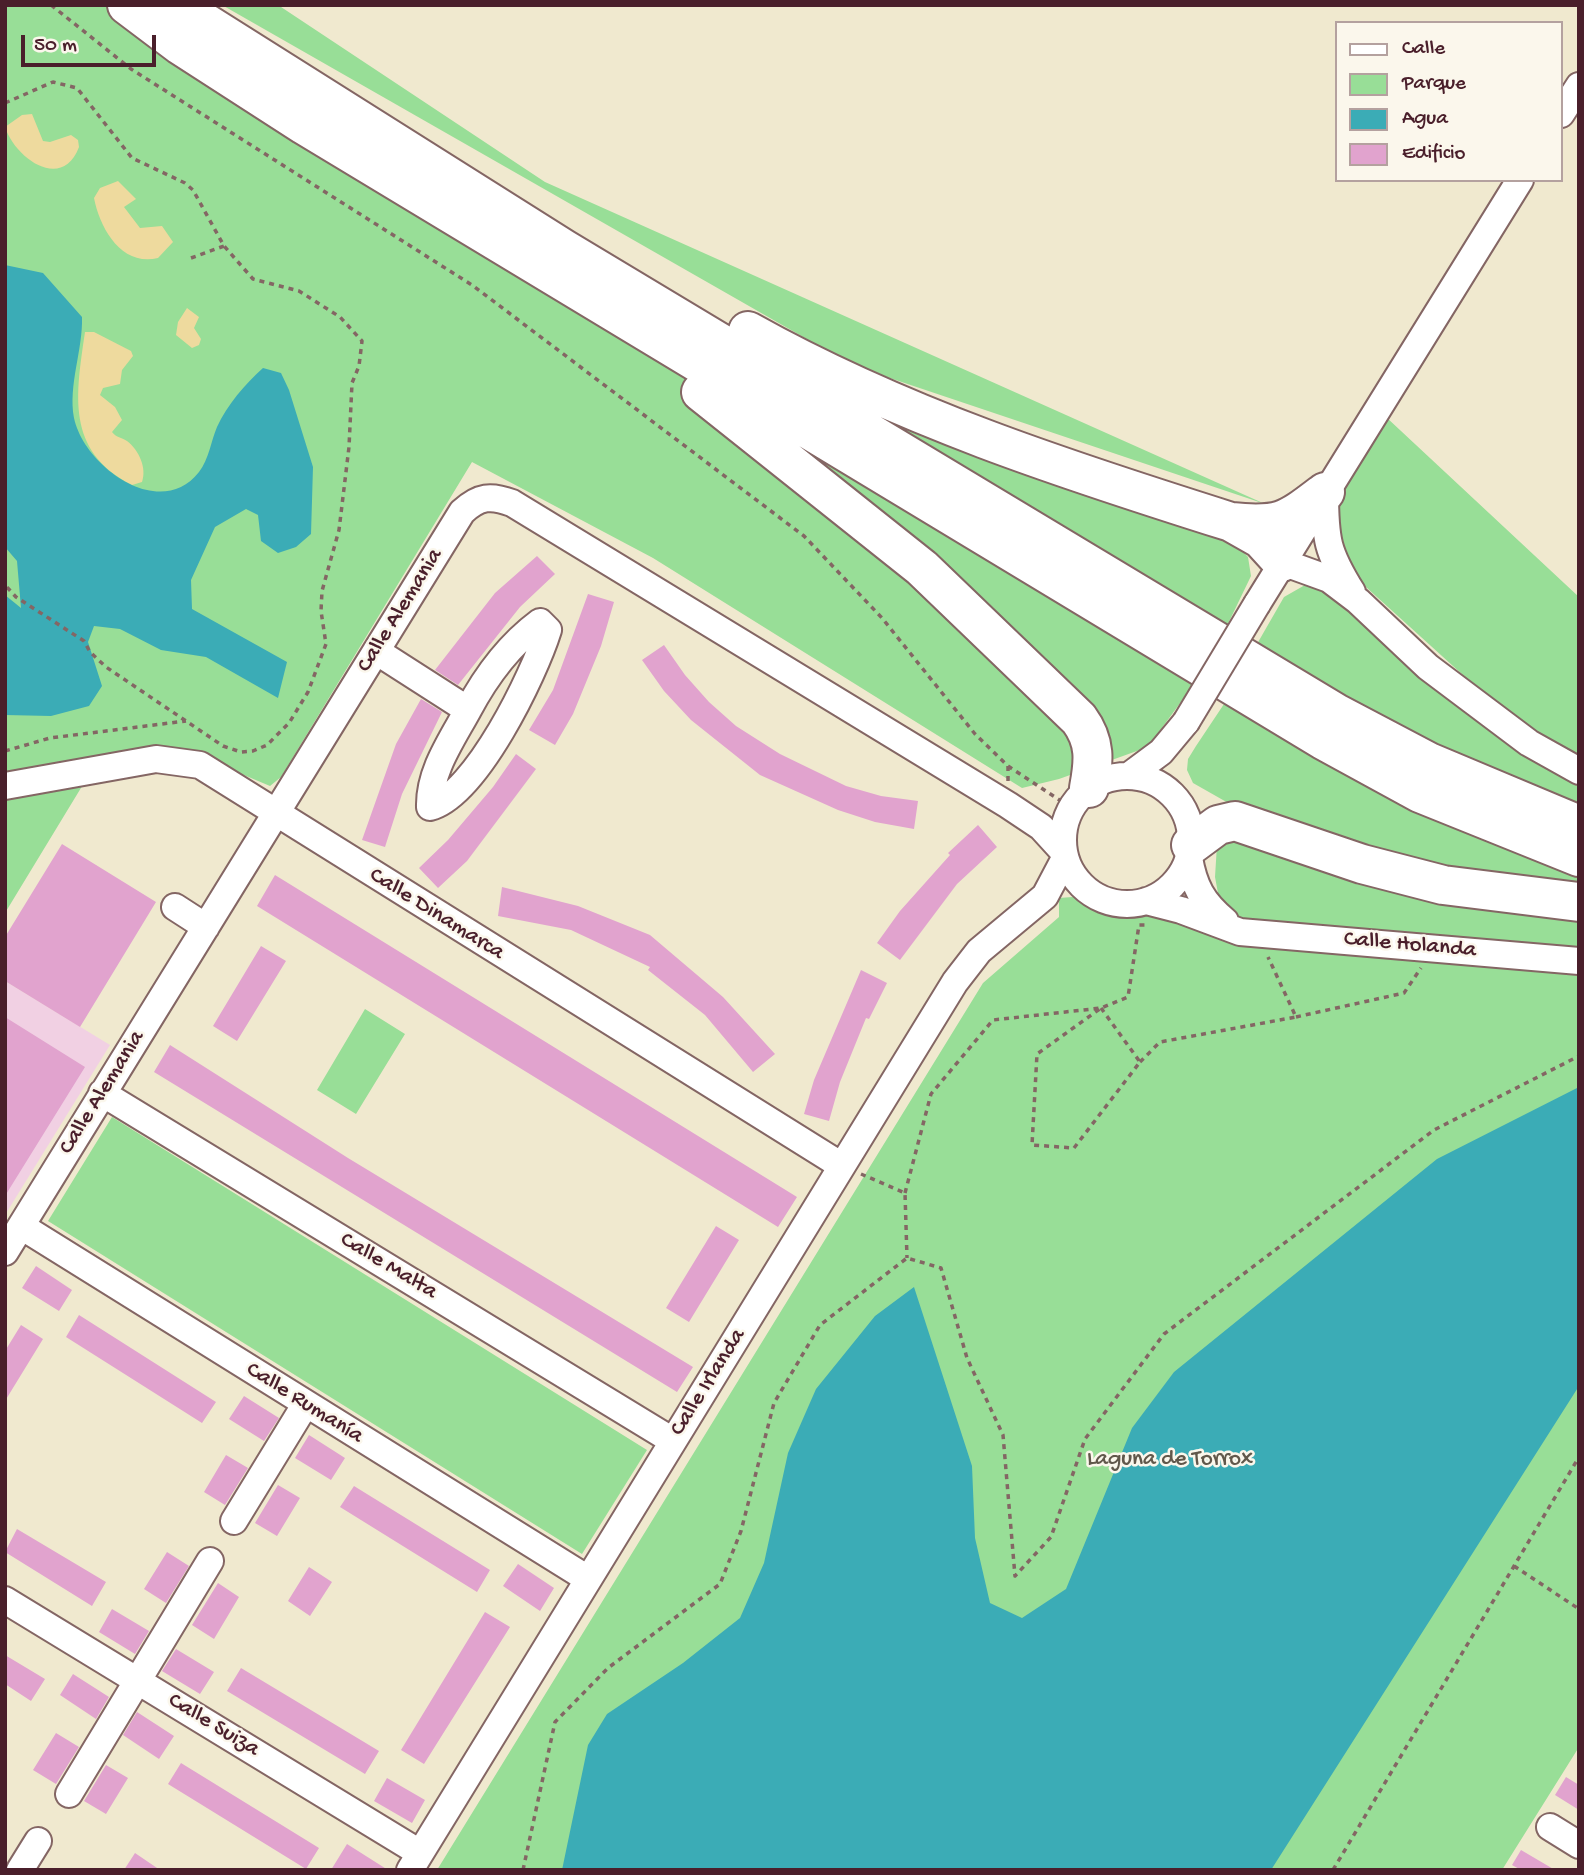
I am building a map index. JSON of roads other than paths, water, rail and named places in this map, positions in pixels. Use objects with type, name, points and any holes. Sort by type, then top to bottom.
[{"type":"highway","points":[[127,5],[180,45],[304,125],[1323,740],[1420,793],[1579,857]]},
{"type":"highway","points":[[177,5],[416,159],[1336,713],[1429,762],[1579,825]]},
{"type":"highway","points":[[416,159],[458,167],[787,353],[873,394],[1009,449],[1231,522],[1261,539],[1282,562]]},
{"type":"highway","points":[[617,316],[648,351],[769,443],[922,568],[1033,672],[1090,734],[1094,749],[1076,797]]},
{"type":"highway","points":[[1231,522],[1263,525],[1288,520],[1325,492]]},
{"type":"highway","points":[[1190,851],[1218,825],[1235,821],[1362,864],[1443,884],[1579,902]]},
{"type":"street","points":[[1563,111],[1579,86]]},
{"type":"street","points":[[1130,775],[1161,752],[1186,722],[1325,492],[1519,182]]},
{"type":"street","points":[[1325,492],[1325,537],[1338,570],[1358,601]]},
{"type":"street","name":"Calle Alemania","points":[[5,1252],[462,512],[474,500],[493,496],[512,503],[1008,805],[1041,827],[1063,855]]},
{"type":"street","points":[[1282,562],[1329,579],[1358,601],[1428,667],[1529,743],[1579,771]]},
{"type":"street","points":[[540,622],[548,630],[539,660],[509,718],[463,784],[443,804],[430,807],[429,789],[440,761],[468,710],[483,681],[520,637],[540,622]]},
{"type":"street","points":[[376,652],[468,710]]},
{"type":"street","points":[[1186,722],[1172,757],[1170,776],[1173,794],[1187,818],[1197,892],[1205,904],[1248,933]]},
{"type":"street","name":"Calle Dinamarca","points":[[5,786],[156,759],[200,765],[276,815],[842,1166]]},
{"type":"street","points":[[1173,794],[1160,784],[1130,775],[1108,778],[1076,797],[1066,818],[1063,855],[1080,884],[1093,894],[1148,913],[1171,887],[1190,851]]},
{"type":"street","name":"Calle Alemania","points":[[1008,805],[1049,807],[1076,797]]},
{"type":"street","name":"Calle Irlanda","points":[[415,1861],[955,982],[979,951],[1027,914],[1045,896],[1063,855]]},
{"type":"street","name":"Calle Irlanda","points":[[1027,914],[1049,903],[1093,894]]},
{"type":"street","points":[[174,907],[206,927]]},
{"type":"street","name":"Calle Holanda","points":[[1148,913],[1181,910],[1248,933],[1579,961]]},
{"type":"street","name":"Calle Malta","points":[[102,1093],[673,1441]]},
{"type":"street","name":"Calle Rumanía","points":[[21,1226],[588,1579]]},
{"type":"street","points":[[234,1521],[305,1405]]},
{"type":"street","points":[[69,1794],[210,1561]]},
{"type":"street","name":"Calle Suiza","points":[[5,1600],[138,1681],[415,1861]]},
{"type":"street","points":[[1550,1827],[1579,1845]]},
{"type":"street","points":[[20,1870],[38,1841]]},
{"type":"water","points":[[5,265],[43,273],[82,317],[74,380],[74,418],[92,454],[126,482],[145,490],[164,491],[183,486],[199,472],[208,456],[221,419],[243,388],[263,368],[281,373],[313,467],[311,534],[296,547],[278,553],[261,541],[258,515],[246,509],[215,527],[191,580],[192,609],[287,662],[278,698],[206,657],[161,650],[120,629],[94,626],[88,642],[102,686],[89,706],[51,716],[5,715],[5,595],[21,608],[17,561],[5,547]]},
{"type":"water","name":"Laguna de Torrox","points":[[1579,1087],[1579,1386],[1271,1870],[562,1870],[588,1745],[607,1714],[683,1663],[740,1618],[764,1563],[788,1453],[816,1389],[875,1316],[914,1287],[972,1466],[975,1538],[990,1603],[1022,1618],[1066,1589],[1132,1428],[1174,1372],[1437,1159]]}]
